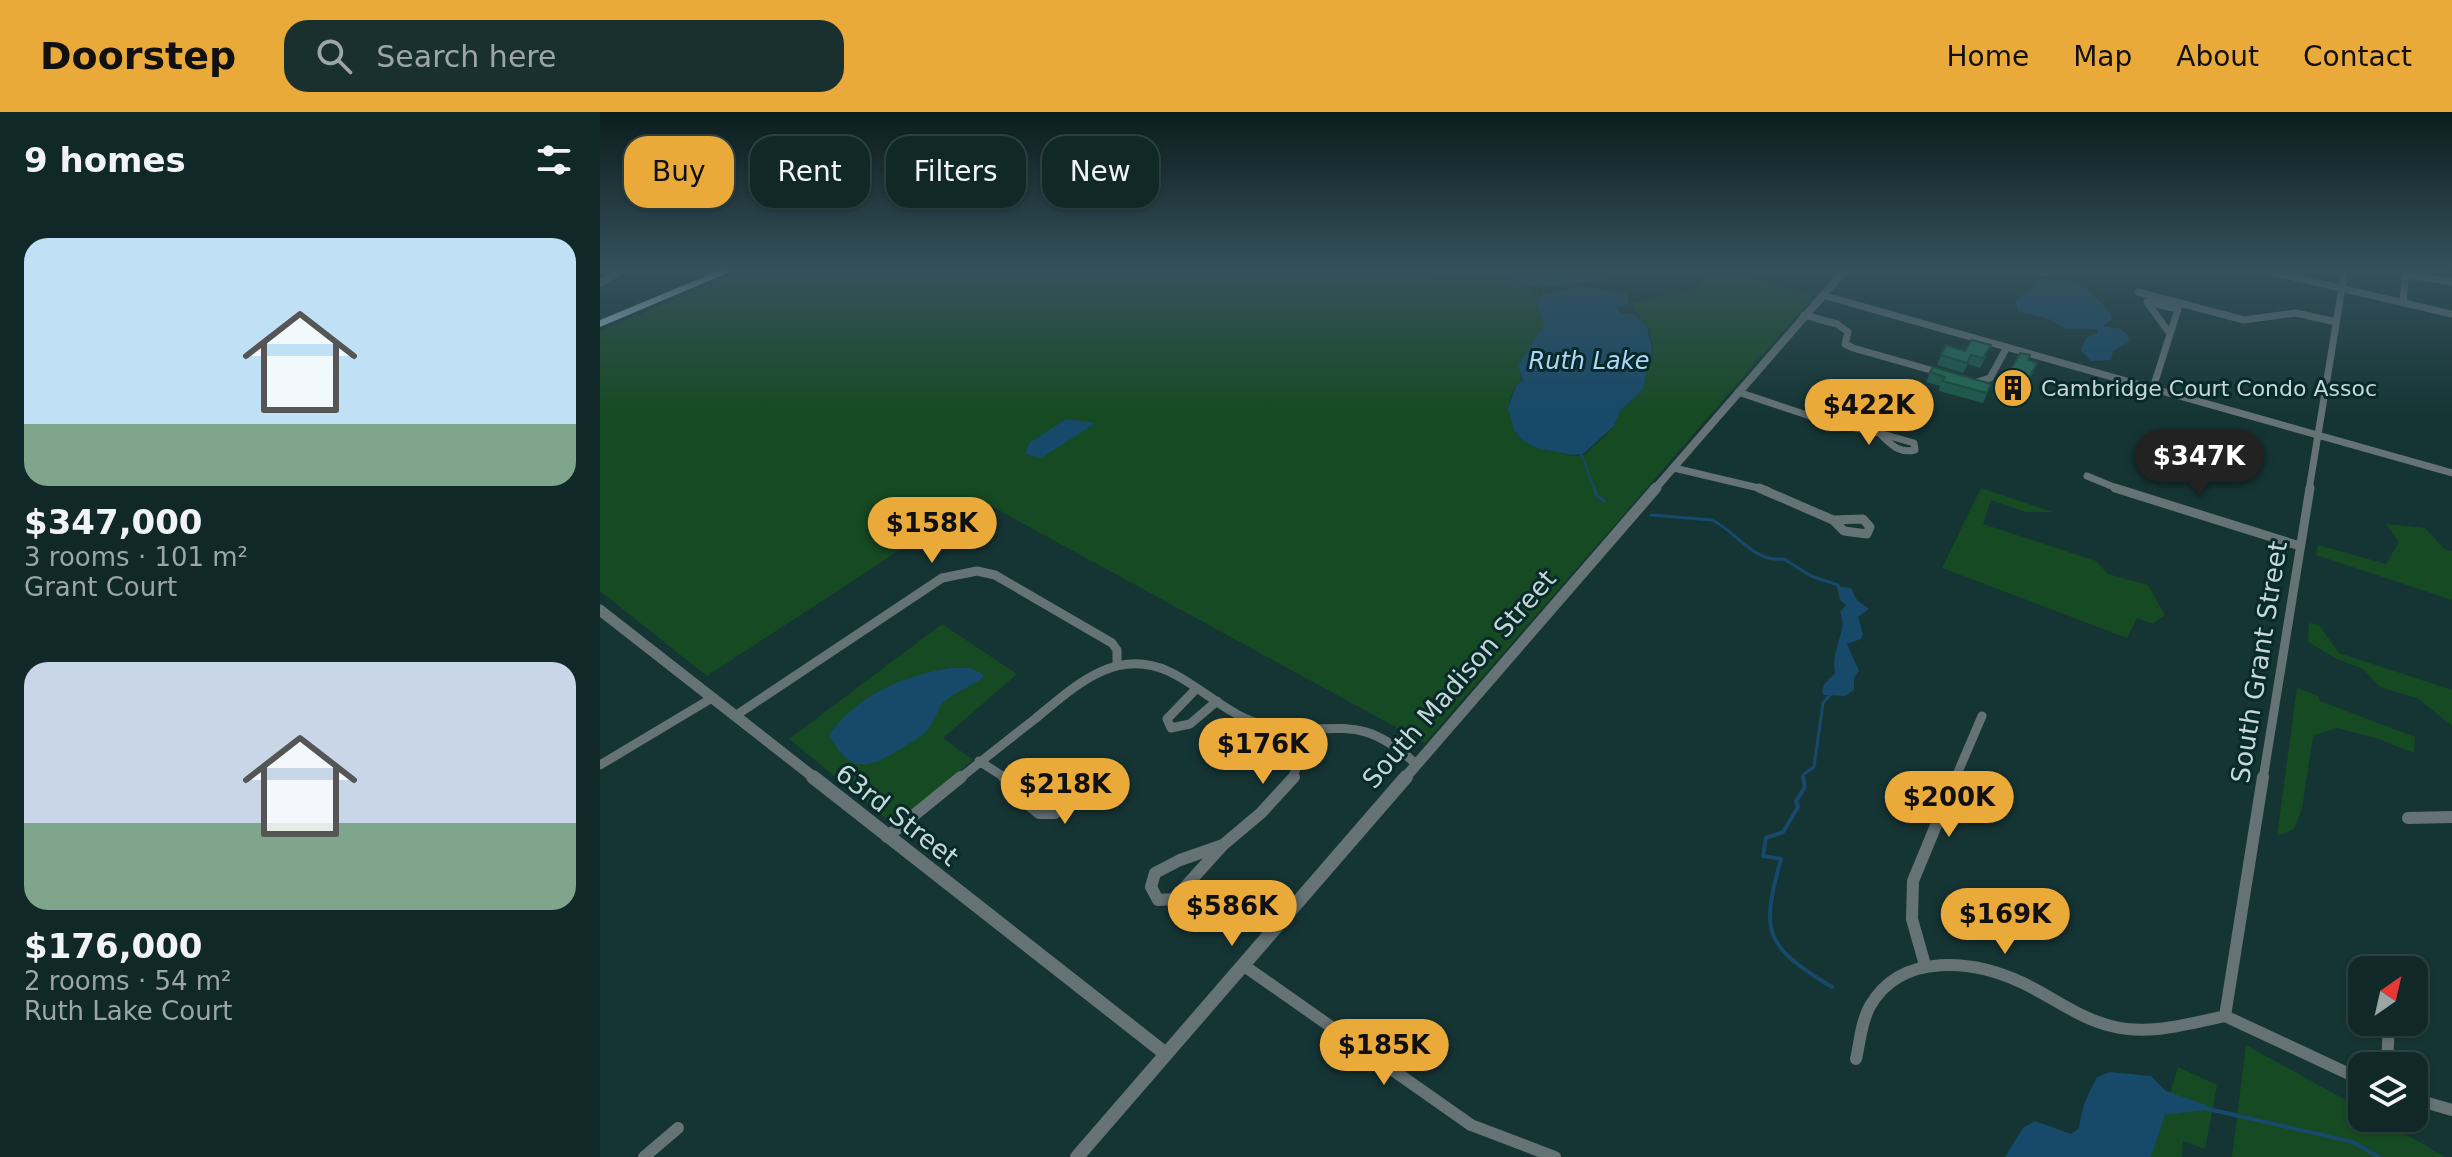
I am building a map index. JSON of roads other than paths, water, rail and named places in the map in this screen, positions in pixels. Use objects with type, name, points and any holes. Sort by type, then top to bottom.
[{"type":"street","name":"South Madison Street","points":[[1077,1157],[1802,318]]},
{"type":"street","points":[[1813,318],[1843,327],[1848,332],[1845,344],[1853,348],[1945,374]]},
{"type":"street","points":[[1903,318],[2452,473]]},
{"type":"street","points":[[2158,318],[2170,334]]},
{"type":"street","points":[[2153,388],[2175,318]]},
{"type":"street","points":[[2236,318],[2261,318]]},
{"type":"street","points":[[2317,318],[2336,322]]},
{"type":"street","name":"South Grant Street","points":[[2225,1016],[2337,318]]},
{"type":"street","points":[[1968,381],[1988,380],[2007,347]]},
{"type":"street","points":[[1738,392],[1828,422],[1879,433]]},
{"type":"street","points":[[1674,468],[1770,491],[1833,520]]},
{"type":"street","points":[[2087,476],[2101,484],[2300,546]]},
{"type":"street","points":[[735,716],[923,589],[958,573],[977,571],[995,575],[1112,643],[1117,650],[1117,664]]},
{"type":"street","name":"63rd Street","points":[[600,610],[1166,1054]]},
{"type":"street","points":[[887,837],[1085,678],[1117,664],[1154,666],[1256,722],[1311,729],[1345,726],[1358,729],[1406,754],[1416,764]]},
{"type":"street","points":[[1196,689],[1171,712],[1167,719],[1171,728],[1189,726],[1217,701]]},
{"type":"street","points":[[600,765],[712,698]]},
{"type":"street","points":[[1925,965],[1912,919],[1913,881],[1982,716]]},
{"type":"street","points":[[1223,845],[1155,873],[1151,887],[1158,900],[1174,899],[1223,845],[1261,813],[1294,777],[1311,729]]},
{"type":"street","points":[[979,761],[1020,788]]},
{"type":"street","points":[[2408,818],[2452,817]]},
{"type":"street","points":[[1856,1059],[1868,1011],[1876,997],[1906,973],[1925,965],[1949,963],[1999,972],[2025,983],[2079,1015],[2127,1029],[2153,1032],[2225,1016],[2348,1073]]},
{"type":"street","points":[[1243,965],[1471,1125],[1555,1157]]},
{"type":"street","points":[[2428,1103],[2452,1110]]},
{"type":"street","points":[[644,1157],[678,1128]]},
{"type":"water","name":"Ruth Lake","points":[[1542,318],[1638,318],[1647,327],[1652,349],[1643,389],[1620,411],[1614,426],[1583,454],[1572,455],[1537,448],[1523,441],[1514,430],[1508,408],[1516,386],[1523,380],[1518,366],[1544,324]]},
{"type":"water","points":[[2045,318],[2111,318],[2102,326],[2121,329],[2128,335],[2129,342],[2113,351],[2111,360],[2091,361],[2081,350],[2086,338],[2098,332],[2097,329],[2066,329]]},
{"type":"water","points":[[1066,419],[1096,423],[1041,458],[1025,454],[1029,443]]},
{"type":"water","points":[[1837,587],[1851,588],[1857,600],[1869,609],[1858,617],[1863,634],[1861,639],[1847,644],[1859,671],[1854,678],[1854,690],[1845,696],[1823,695],[1824,684],[1835,673],[1835,655],[1842,626],[1840,612],[1846,605],[1840,600]]},
{"type":"water","points":[[970,668],[983,674],[983,678],[945,701],[926,732],[887,757],[868,764],[852,762],[829,735],[854,708],[884,689],[917,675]]},
{"type":"water","points":[[2110,1072],[2151,1076],[2166,1091],[2209,1106],[2204,1110],[2165,1115],[2151,1157],[2005,1157],[2023,1128],[2035,1121],[2071,1134],[2079,1128],[2085,1102],[2097,1077]]},
{"type":"waterway","points":[[1580,451],[1595,490]]},
{"type":"waterway","points":[[1594,488],[1597,496],[1605,501]]},
{"type":"waterway","points":[[1651,515],[1712,520],[1763,556],[1784,559],[1811,576],[1838,585],[1840,590]]},
{"type":"waterway","points":[[1804,779],[1803,775],[1814,767],[1823,703],[1832,693]]},
{"type":"waterway","points":[[1803,777],[1805,787],[1796,801],[1798,807],[1783,832],[1766,838],[1763,856],[1781,859],[1774,884],[1770,922],[1781,948],[1832,987]]},
{"type":"waterway","points":[[2204,1108],[2353,1142],[2379,1157]]},
{"type":"place","name":"Cambridge Court Condo Assoc","points":[[2013,388]]}]
